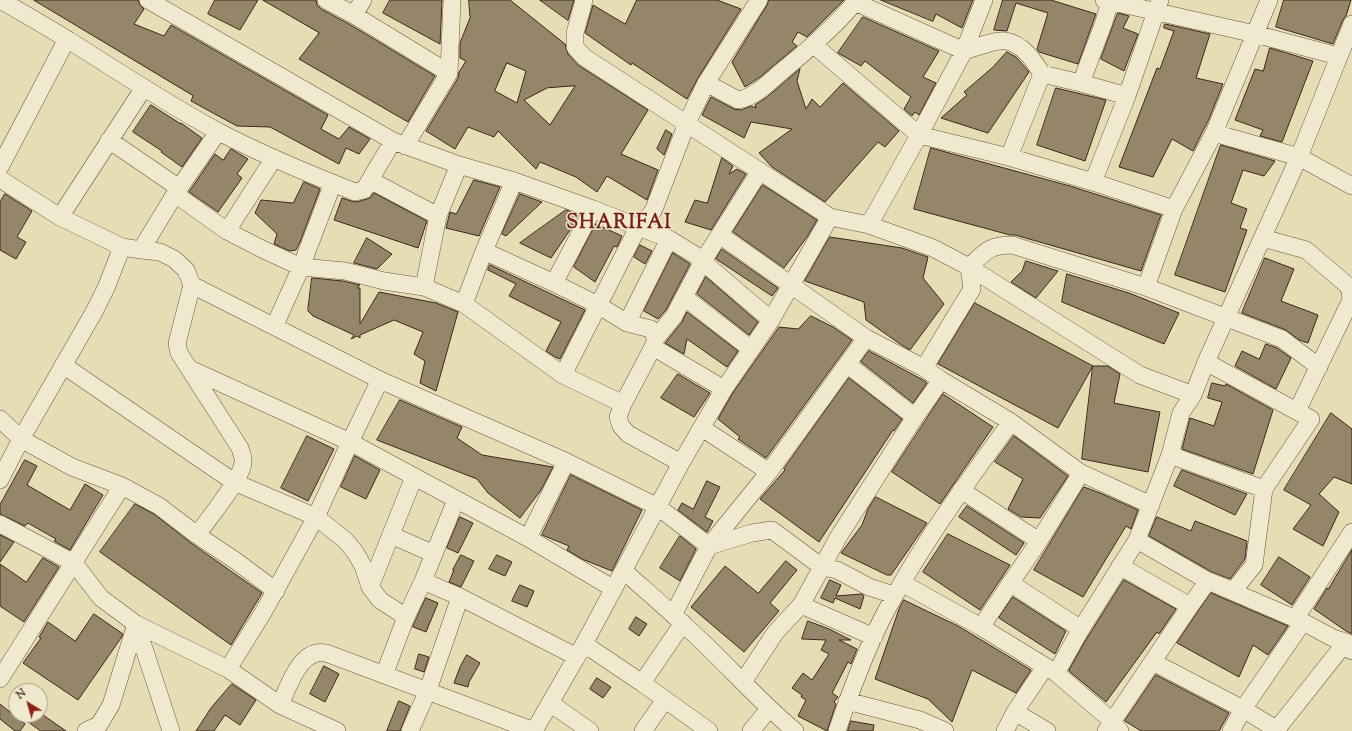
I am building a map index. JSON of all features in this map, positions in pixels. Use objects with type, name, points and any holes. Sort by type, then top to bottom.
[{"type":"street","points":[[0,0],[67,39],[143,88],[218,132],[301,171],[355,192],[364,190],[449,73],[452,0]]},
{"type":"street","points":[[148,0],[399,143],[459,165],[514,181],[669,239],[703,261],[771,320]]},
{"type":"street","points":[[326,0],[354,15],[449,73]]},
{"type":"street","points":[[354,15],[363,0]]},
{"type":"street","points":[[584,0],[575,33],[575,47],[587,59],[830,217],[869,225],[933,248],[969,267],[1140,375],[1193,395]]},
{"type":"street","points":[[563,375],[638,227],[650,215],[659,200],[687,123],[706,83],[760,0]]},
{"type":"street","points":[[869,225],[964,51],[984,0]]},
{"type":"street","points":[[1146,287],[1174,209],[1214,133],[1269,0]]},
{"type":"street","points":[[706,83],[738,100],[746,99],[814,45],[856,1],[964,51],[990,43],[1006,41],[1018,46],[1032,58],[1042,74],[1081,82],[1128,96]]},
{"type":"street","points":[[1081,82],[1104,22],[1107,1],[1158,6],[1338,56]]},
{"type":"street","points":[[1093,182],[1128,96],[1158,6]]},
{"type":"street","points":[[1005,731],[1015,712],[1051,670],[1081,629],[1137,540],[1170,455],[1181,413],[1193,395],[1206,362],[1299,158],[1338,56],[1352,24]]},
{"type":"street","points":[[0,167],[67,39]]},
{"type":"street","points":[[814,45],[919,135],[1009,157],[1093,182],[1174,209]]},
{"type":"street","points":[[1009,157],[1042,74]]},
{"type":"street","points":[[60,217],[143,88]]},
{"type":"street","points":[[141,250],[177,191],[218,132]]},
{"type":"street","points":[[1214,133],[1299,158],[1352,186]]},
{"type":"street","points":[[109,140],[177,191],[227,232],[301,267],[345,271],[384,281],[424,287],[464,304],[563,375],[623,404]]},
{"type":"street","points":[[227,232],[274,158]]},
{"type":"street","points":[[424,287],[438,216],[459,165]]},
{"type":"street","points":[[681,463],[628,434],[621,426],[618,417],[623,404],[655,342],[674,316],[703,261],[760,171]]},
{"type":"street","points":[[0,179],[60,217],[122,247],[160,252],[174,259],[186,270],[192,285],[178,343],[179,353],[240,448],[244,462],[234,482],[197,535]]},
{"type":"street","points":[[370,180],[438,216]]},
{"type":"street","points":[[464,304],[484,250],[514,181]]},
{"type":"street","points":[[275,326],[301,267],[333,183]]},
{"type":"street","points":[[554,282],[593,210]]},
{"type":"street","points":[[280,705],[295,673],[305,659],[316,653],[326,653],[534,731],[581,651],[681,463],[724,390],[771,320],[830,217]]},
{"type":"street","points":[[720,235],[866,338],[924,368],[941,380],[1011,422],[1081,472],[1151,505]]},
{"type":"street","points":[[1263,238],[1306,250],[1347,286],[1350,290],[1352,300],[1297,411]]},
{"type":"street","points":[[627,323],[669,239]]},
{"type":"street","points":[[969,267],[990,248],[1000,245],[1012,245],[1146,287],[1282,340],[1319,367]]},
{"type":"street","points":[[0,480],[21,439],[94,312],[106,288],[122,247]]},
{"type":"street","points":[[484,250],[554,282],[598,305],[627,323],[651,329],[655,342],[724,390]]},
{"type":"street","points":[[924,368],[972,289],[969,267]]},
{"type":"street","points":[[192,285],[380,380],[565,460],[658,507],[709,546]]},
{"type":"street","points":[[684,297],[751,349]]},
{"type":"street","points":[[642,683],[678,619],[709,546],[769,472],[848,365],[866,338]]},
{"type":"street","points":[[1206,362],[1311,419],[1264,489],[1254,565],[1233,591],[1208,581]]},
{"type":"street","points":[[63,365],[234,482],[316,517],[345,540],[355,552],[364,566],[370,587],[380,600],[406,617]]},
{"type":"street","points":[[848,365],[915,417]]},
{"type":"street","points":[[190,369],[350,442],[528,538],[614,589]]},
{"type":"street","points":[[228,669],[276,591],[316,517],[380,380]]},
{"type":"street","points":[[743,682],[775,633],[801,605],[839,536],[915,417],[941,380]]},
{"type":"street","points":[[0,419],[21,439],[72,466],[122,486],[159,506],[276,591]]},
{"type":"street","points":[[837,731],[847,701],[874,637],[898,589],[935,528],[1011,422]]},
{"type":"street","points":[[702,428],[769,472]]},
{"type":"street","points":[[1170,455],[1264,489]]},
{"type":"street","points":[[528,538],[562,470],[565,460]]},
{"type":"street","points":[[981,627],[1038,541],[1081,472]]},
{"type":"street","points":[[370,587],[414,477]]},
{"type":"street","points":[[0,679],[122,486]]},
{"type":"street","points":[[961,490],[1038,541]]},
{"type":"street","points":[[384,675],[406,617],[423,581],[456,500]]},
{"type":"street","points":[[0,524],[74,562],[101,598],[136,624],[228,669],[280,705],[337,731]]},
{"type":"street","points":[[709,546],[752,533],[772,530],[822,567],[837,570],[869,587],[898,589],[981,627],[1051,670],[1113,728],[1153,662],[1208,581]]},
{"type":"street","points":[[1231,731],[1352,532]]},
{"type":"street","points":[[391,535],[434,554]]},
{"type":"street","points":[[1137,540],[1208,581],[1299,620],[1349,647],[1278,730],[1243,709],[1153,662]]},
{"type":"street","points":[[1120,566],[1190,606]]},
{"type":"street","points":[[624,571],[678,619],[769,709],[795,731]]},
{"type":"street","points":[[423,581],[581,651],[642,683],[704,730]]},
{"type":"street","points":[[1010,583],[1081,629]]},
{"type":"street","points":[[410,731],[428,690],[460,597]]},
{"type":"street","points":[[801,605],[874,637]]},
{"type":"street","points":[[86,731],[99,725],[111,705],[136,624]]},
{"type":"street","points":[[136,624],[171,731]]},
{"type":"street","points":[[643,731],[665,700]]},
{"type":"street","points":[[847,701],[919,726],[945,731]]},
{"type":"street","points":[[550,703],[590,731]]},
{"type":"street","points":[[751,731],[769,709]]},
{"type":"street","points":[[1015,712],[1047,731]]},
{"type":"building","points":[[34,0],[138,0],[144,9],[134,24],[164,36],[171,25],[328,115],[321,129],[339,139],[349,127],[370,139],[359,154],[346,148],[339,164],[270,127],[237,126],[191,101],[193,96]]},
{"type":"building","points":[[215,0],[258,0],[240,30],[208,14]]},
{"type":"building","points":[[263,0],[316,0],[317,5],[321,9],[349,24],[435,76],[408,122],[299,59],[319,33]]},
{"type":"building","points":[[390,0],[442,0],[440,44],[383,13]]},
{"type":"building","points":[[469,0],[510,0],[565,44],[568,54],[578,65],[648,110],[621,154],[658,170],[647,200],[607,176],[597,192],[576,177],[540,162],[536,169],[498,131],[494,137],[468,127],[455,149],[426,131],[458,78],[459,72],[466,61],[460,58],[460,43],[470,18]],"holes":[[[507,63],[526,71],[517,103],[495,91]],[[575,86],[550,125],[524,100],[547,88]]]},
{"type":"building","points":[[540,0],[574,0],[568,20]]},
{"type":"building","points":[[637,0],[717,0],[741,9],[698,78],[687,99],[632,63],[631,65],[585,33],[593,5],[625,24]]},
{"type":"building","points":[[769,0],[844,0],[807,37],[798,32],[792,42],[797,46],[760,77],[745,87],[732,62]]},
{"type":"building","points":[[881,0],[973,0],[962,28],[936,14],[933,21]]},
{"type":"building","points":[[1003,0],[1051,0],[1096,14],[1078,64],[1039,52],[1037,49],[1048,13],[1016,3],[1007,31],[994,30]]},
{"type":"building","points":[[1284,0],[1351,0],[1346,16],[1333,44],[1276,27]]},
{"type":"building","points":[[1118,13],[1129,16],[1123,28],[1138,34],[1124,71],[1101,59]]},
{"type":"building","points":[[863,17],[939,51],[923,77],[936,83],[919,115],[915,112],[912,116],[904,109],[911,97],[865,61],[861,66],[838,53]]},
{"type":"building","points":[[1165,24],[1210,34],[1196,78],[1223,84],[1209,119],[1193,151],[1172,139],[1153,177],[1119,167],[1157,68],[1160,69],[1174,31],[1164,28]]},
{"type":"building","points":[[1270,48],[1313,61],[1282,142],[1260,136],[1263,130],[1235,120],[1255,69],[1263,71]]},
{"type":"building","points":[[1007,52],[1016,57],[1029,72],[988,133],[941,118],[967,95],[964,92],[993,67]]},
{"type":"building","points":[[800,69],[797,81],[806,109],[812,99],[820,107],[843,83],[899,131],[885,147],[878,142],[825,202],[772,167],[759,153],[792,129],[751,122],[744,138],[702,115],[711,97],[734,109],[741,110],[751,106],[756,108],[755,105],[767,97]]},
{"type":"building","points":[[1056,88],[1106,100],[1085,161],[1037,145]]},
{"type":"building","points":[[151,105],[202,138],[182,167],[161,152],[162,151],[133,132]]},
{"type":"building","points":[[666,130],[672,134],[664,155],[657,149]]},
{"type":"building","points":[[1221,145],[1275,161],[1264,176],[1243,170],[1231,203],[1247,209],[1240,228],[1247,230],[1225,292],[1175,275]]},
{"type":"building","points":[[931,148],[1070,186],[1161,215],[1141,271],[1015,235],[1010,235],[914,209]]},
{"type":"building","points":[[231,149],[248,159],[237,174],[242,178],[218,212],[189,192],[215,154],[223,160]]},
{"type":"building","points":[[722,158],[733,166],[729,174],[737,169],[746,174],[711,230],[685,222],[695,200],[707,203]]},
{"type":"building","points":[[474,180],[500,187],[479,236],[446,228],[450,212],[456,214]]},
{"type":"building","points":[[304,182],[320,189],[300,242],[296,250],[290,251],[274,244],[277,234],[255,213],[261,200],[293,203]]},
{"type":"building","points":[[763,185],[817,220],[807,237],[784,268],[733,232]]},
{"type":"building","points":[[374,193],[427,221],[418,248],[334,220],[342,198],[357,202],[370,198]]},
{"type":"building","points":[[5,194],[32,211],[17,237],[26,242],[16,259],[0,250],[0,202]]},
{"type":"building","points":[[520,194],[542,202],[506,236],[502,234]]},
{"type":"building","points":[[566,210],[579,215],[551,258],[520,243]]},
{"type":"building","points":[[596,224],[622,236],[617,247],[614,246],[595,282],[574,267]]},
{"type":"building","points":[[830,237],[902,248],[928,257],[923,278],[944,304],[910,350],[866,320],[864,302],[805,281]]},
{"type":"building","points":[[367,238],[392,254],[377,269],[354,263]]},
{"type":"building","points":[[640,245],[652,251],[645,264],[634,257]]},
{"type":"building","points":[[722,249],[778,288],[772,296],[716,259]]},
{"type":"building","points":[[673,253],[690,264],[666,310],[658,319],[644,311]]},
{"type":"building","points":[[1265,258],[1294,269],[1281,301],[1318,315],[1308,343],[1299,340],[1286,330],[1242,313]]},
{"type":"building","points":[[1026,261],[1058,271],[1036,298],[1011,282],[1022,271]]},
{"type":"building","points":[[490,265],[585,310],[560,359],[546,351],[561,322],[509,296],[516,284],[488,270]]},
{"type":"building","points":[[1067,274],[1129,293],[1179,313],[1164,344],[1062,302]]},
{"type":"building","points":[[706,277],[758,322],[749,335],[697,294]]},
{"type":"building","points":[[312,278],[343,281],[360,285],[357,288],[360,288],[360,324],[379,292],[436,303],[458,312],[436,391],[420,383],[425,361],[414,354],[423,332],[394,320],[360,335],[360,338],[357,336],[351,339],[354,335],[313,316],[308,311]]},
{"type":"building","points":[[975,303],[1093,366],[1058,428],[938,364]]},
{"type":"building","points":[[687,312],[738,351],[727,367],[687,339],[684,354],[665,343],[682,322]]},
{"type":"building","points":[[811,316],[833,327],[852,340],[766,458],[738,439],[740,437],[718,419],[732,394],[779,327],[798,329]]},
{"type":"building","points":[[1266,344],[1277,348],[1291,358],[1276,389],[1235,366],[1242,351],[1259,359]]},
{"type":"building","points":[[869,351],[927,383],[913,403],[861,362]]},
{"type":"building","points":[[1093,366],[1108,366],[1120,374],[1114,403],[1160,412],[1148,472],[1082,459]]},
{"type":"building","points":[[678,374],[710,393],[694,417],[661,398]]},
{"type":"building","points":[[849,378],[902,419],[894,431],[893,430],[819,542],[760,499],[785,470],[784,469]]},
{"type":"building","points":[[1212,383],[1225,386],[1226,384],[1273,410],[1253,474],[1182,449],[1190,418],[1214,426],[1222,402],[1208,398]]},
{"type":"building","points":[[943,394],[993,427],[940,504],[892,472]]},
{"type":"building","points":[[400,400],[462,427],[457,438],[482,455],[553,467],[541,490],[520,518],[488,493],[477,479],[377,440]]},
{"type":"building","points":[[1331,413],[1352,429],[1352,484],[1334,477],[1319,494],[1339,512],[1323,546],[1293,529],[1311,505],[1284,490]]},
{"type":"building","points":[[307,436],[334,449],[308,501],[281,488]]},
{"type":"building","points":[[1014,436],[1068,476],[1040,518],[1021,517],[1008,509],[1023,479],[995,462]]},
{"type":"building","points":[[355,456],[380,470],[366,499],[341,487]]},
{"type":"building","points":[[25,460],[37,466],[27,485],[70,510],[85,484],[103,495],[70,550],[54,541],[56,539],[28,523],[25,526],[0,514],[0,505]]},
{"type":"building","points":[[1182,470],[1247,494],[1235,515],[1174,486]]},
{"type":"building","points":[[571,475],[642,510],[612,571],[582,559],[567,550],[569,546],[542,535]]},
{"type":"building","points":[[707,481],[720,487],[705,517],[713,521],[707,532],[678,510],[682,503],[693,509]]},
{"type":"building","points":[[1084,487],[1138,510],[1131,529],[1126,526],[1083,597],[1034,570]]},
{"type":"building","points":[[876,497],[927,523],[891,575],[887,575],[841,553],[862,525],[868,509]]},
{"type":"building","points":[[135,504],[154,514],[191,543],[262,593],[231,645],[100,552]]},
{"type":"building","points":[[967,506],[1024,543],[1016,555],[959,517]]},
{"type":"building","points":[[460,517],[473,523],[458,553],[447,548]]},
{"type":"building","points":[[1157,517],[1191,531],[1195,521],[1247,541],[1245,559],[1230,579],[1212,572],[1149,536]]},
{"type":"building","points":[[948,534],[1010,565],[980,610],[923,572]]},
{"type":"building","points":[[0,535],[14,542],[0,562]]},
{"type":"building","points":[[680,536],[696,549],[680,581],[660,568]]},
{"type":"building","points":[[1352,550],[1352,634],[1314,609]]},
{"type":"building","points":[[461,555],[474,561],[461,587],[449,582],[453,570]]},
{"type":"building","points":[[497,555],[512,562],[505,576],[489,569]]},
{"type":"building","points":[[1279,557],[1310,577],[1292,605],[1261,585]]},
{"type":"building","points":[[43,558],[59,567],[24,622],[0,606],[0,564],[26,582]]},
{"type":"building","points":[[786,561],[797,570],[770,603],[779,611],[744,652],[691,607],[725,566],[758,593]]},
{"type":"building","points":[[830,580],[841,585],[836,596],[862,594],[864,596],[860,609],[835,598],[833,603],[821,598]]},
{"type":"building","points":[[1124,580],[1176,609],[1159,634],[1157,632],[1106,702],[1069,670],[1084,643]]},
{"type":"building","points":[[520,585],[534,591],[527,607],[512,601]]},
{"type":"building","points":[[1211,593],[1288,626],[1268,655],[1253,645],[1239,677],[1177,643]]},
{"type":"building","points":[[1013,597],[1066,631],[1055,654],[999,618]]},
{"type":"building","points":[[426,598],[438,603],[426,632],[413,627]]},
{"type":"building","points":[[904,600],[958,626],[1031,670],[1016,693],[972,670],[952,722],[928,699],[875,679],[899,609]]},
{"type":"building","points":[[94,614],[123,634],[78,700],[23,663],[41,638],[39,637],[48,622],[75,641]]},
{"type":"building","points":[[636,617],[647,624],[639,636],[629,629]]},
{"type":"building","points":[[808,621],[851,640],[839,640],[857,649],[851,664],[848,662],[832,693],[838,697],[834,702],[836,704],[827,731],[798,716],[806,700],[792,688],[803,673],[812,680],[829,654],[821,650],[826,640],[802,639]]},
{"type":"building","points":[[419,654],[429,657],[424,672],[415,669]]},
{"type":"building","points":[[467,655],[480,663],[469,682],[468,687],[454,683],[460,667]]},
{"type":"building","points":[[324,666],[339,674],[325,702],[310,694]]},
{"type":"building","points":[[1156,675],[1229,713],[1219,731],[1141,731],[1125,721]]},
{"type":"building","points":[[597,678],[611,687],[603,698],[590,689]]},
{"type":"building","points":[[232,684],[256,700],[240,725],[225,715],[214,731],[196,731],[211,708]]},
{"type":"building","points":[[399,701],[410,706],[400,731],[387,731]]},
{"type":"building","points":[[0,704],[8,710],[8,723],[25,724],[20,731],[15,731],[0,719]]},
{"type":"building","points":[[48,718],[66,731],[41,731],[30,723],[48,723]]},
{"type":"building","points":[[851,721],[874,725],[873,731],[848,731]]},
{"type":"district","name":"SHARIFAI","points":[[619,225]]}]
